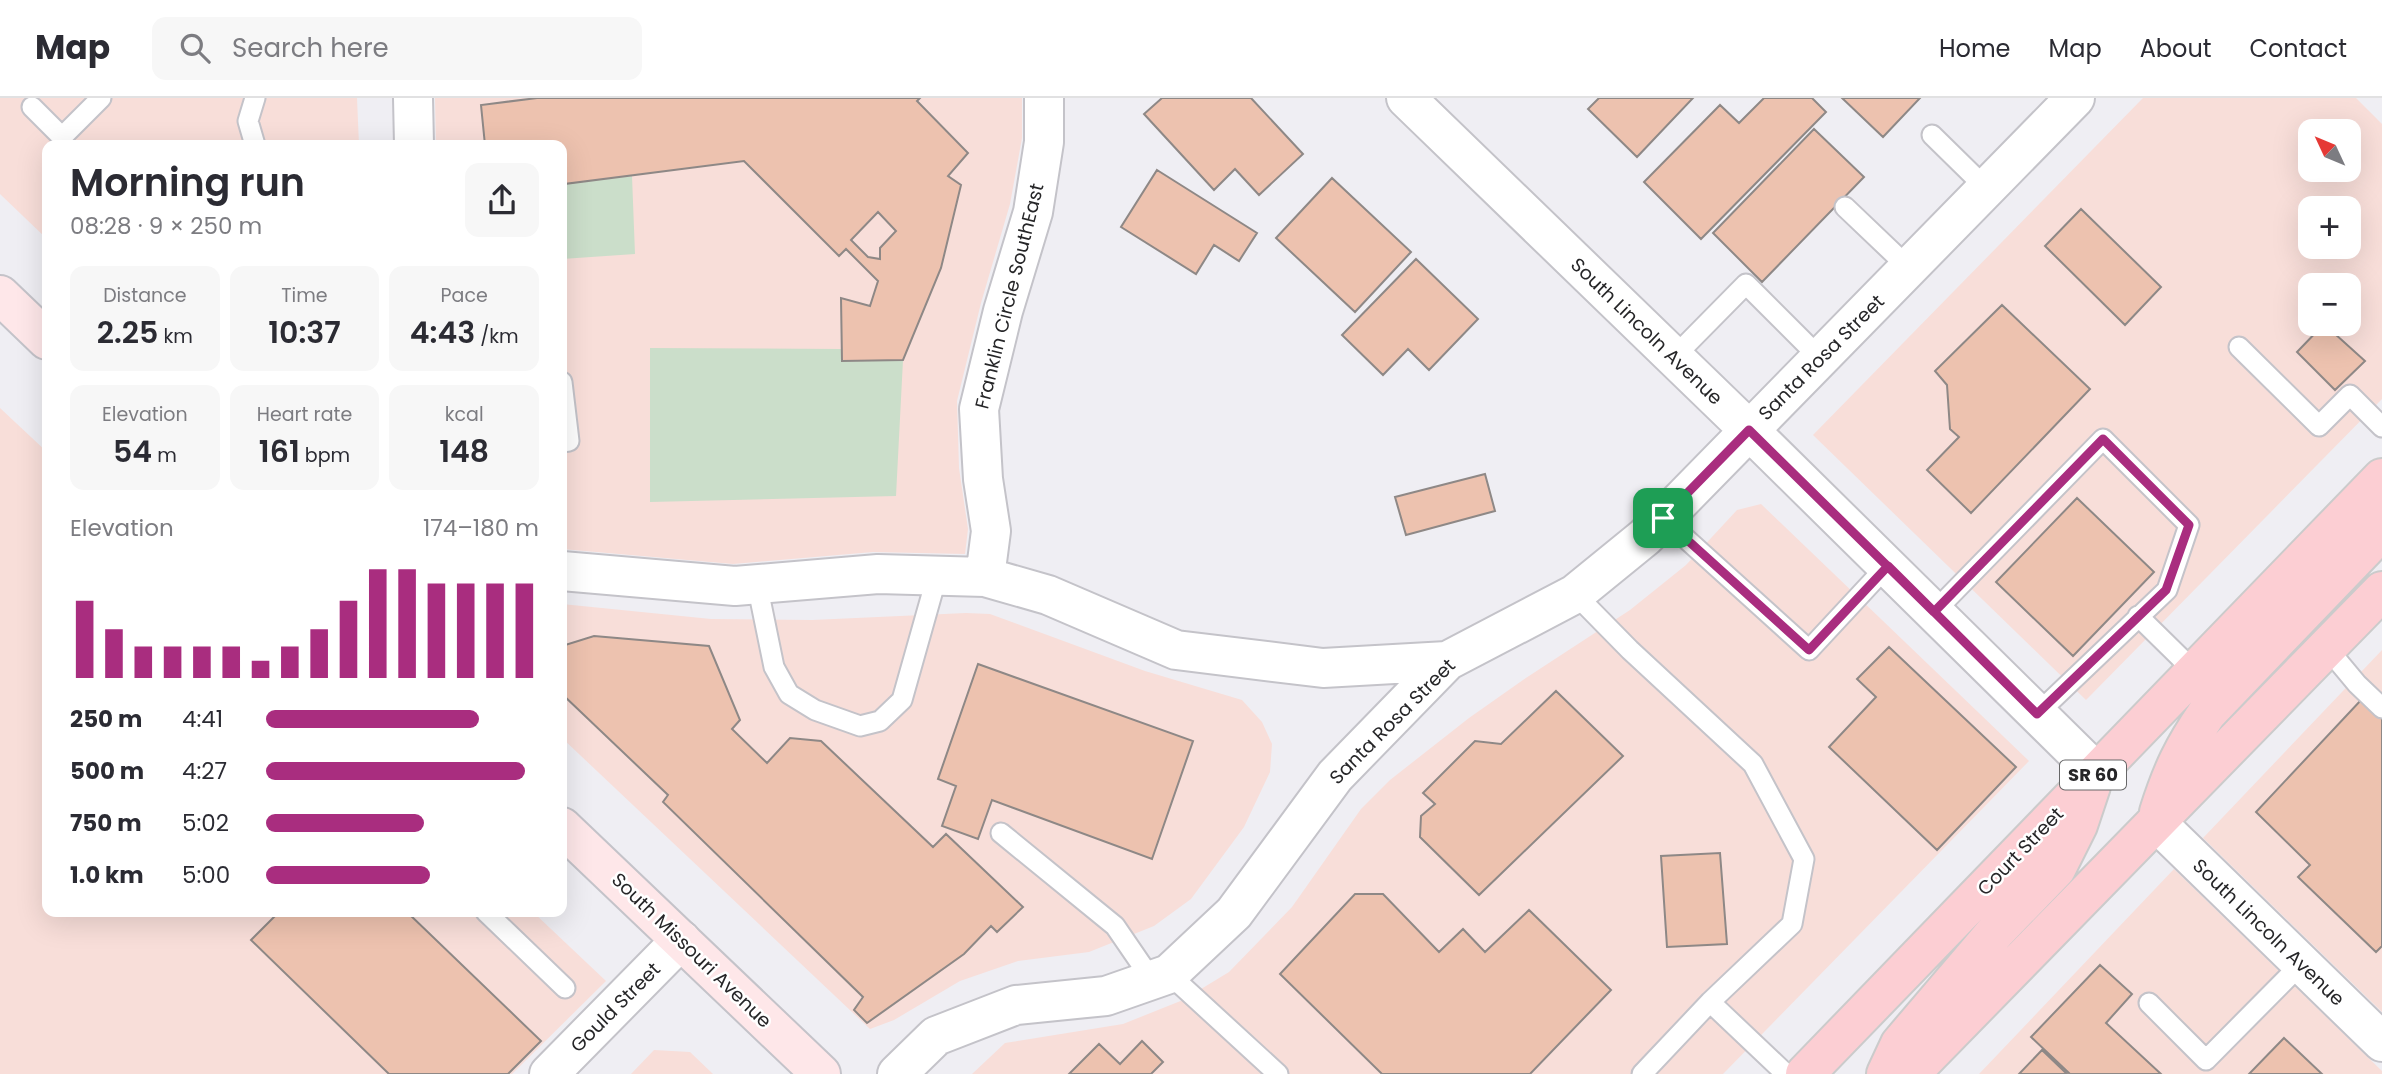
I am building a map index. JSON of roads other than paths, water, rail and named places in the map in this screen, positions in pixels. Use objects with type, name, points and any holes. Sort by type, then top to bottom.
[{"type":"main road","points":[[0,295],[42,335]]},
{"type":"main road","name":"Court Street","points":[[1805,1074],[2382,478]]},
{"type":"main road","points":[[2155,822],[2169,778],[2185,745],[2207,713],[2373,540],[2382,524]]},
{"type":"main road","points":[[1910,1074],[2382,591]]},
{"type":"main road","points":[[1886,1074],[1900,1044],[1997,930],[2056,869],[2078,825],[2096,772]]},
{"type":"main road","name":"South Missouri Avenue","points":[[567,835],[821,1074]]},
{"type":"street","points":[[413,98],[414,140]]},
{"type":"street","name":"Franklin Circle SouthEast","points":[[985,577],[990,531],[983,479],[979,408],[1003,311],[1032,212],[1044,142],[1044,98]]},
{"type":"street","name":"South Lincoln Avenue","points":[[1406,98],[1749,430],[2096,772]]},
{"type":"street","name":"Santa Rosa Street","points":[[897,1074],[936,1036],[1016,1004],[1106,996],[1160,976],[1234,913],[1335,775],[1447,661],[1575,594],[1645,537],[2071,99]]},
{"type":"street","points":[[567,571],[735,586],[878,575],[985,577],[1048,595],[1176,650],[1323,668],[1447,661]]},
{"type":"street","name":"South Lincoln Avenue","points":[[2155,822],[2382,1042]]},
{"type":"street","name":"Gould Street","points":[[549,1074],[681,940]]},
{"type":"lane","points":[[32,107],[62,137],[101,98]]},
{"type":"lane","points":[[253,140],[248,121],[255,98]]},
{"type":"lane","points":[[1932,135],[1986,188]]},
{"type":"lane","points":[[1845,207],[1909,268]]},
{"type":"lane","points":[[1674,357],[1745,284],[1820,358]]},
{"type":"lane","points":[[2239,347],[2319,426],[2350,395],[2382,427]]},
{"type":"lane","points":[[567,425],[567,442]]},
{"type":"lane","points":[[1934,612],[2103,439],[2189,525],[2166,590],[2037,714]]},
{"type":"lane","points":[[1663,518],[1809,650],[1888,566]]},
{"type":"lane","points":[[757,584],[774,667],[789,694],[815,709],[860,726],[880,721],[902,700],[937,576]]},
{"type":"lane","points":[[1575,594],[1630,650],[1753,764],[1804,859],[1791,924],[1710,1002],[1642,1074]]},
{"type":"lane","points":[[2138,616],[2194,671]]},
{"type":"lane","points":[[2327,648],[2357,684],[2382,708]]},
{"type":"lane","points":[[1001,833],[1115,926],[1160,976],[1278,1074]]},
{"type":"lane","points":[[491,917],[565,988]]},
{"type":"lane","points":[[2149,1003],[2206,1060],[2301,964]]},
{"type":"lane","points":[[1710,1002],[1786,1074]]}]
